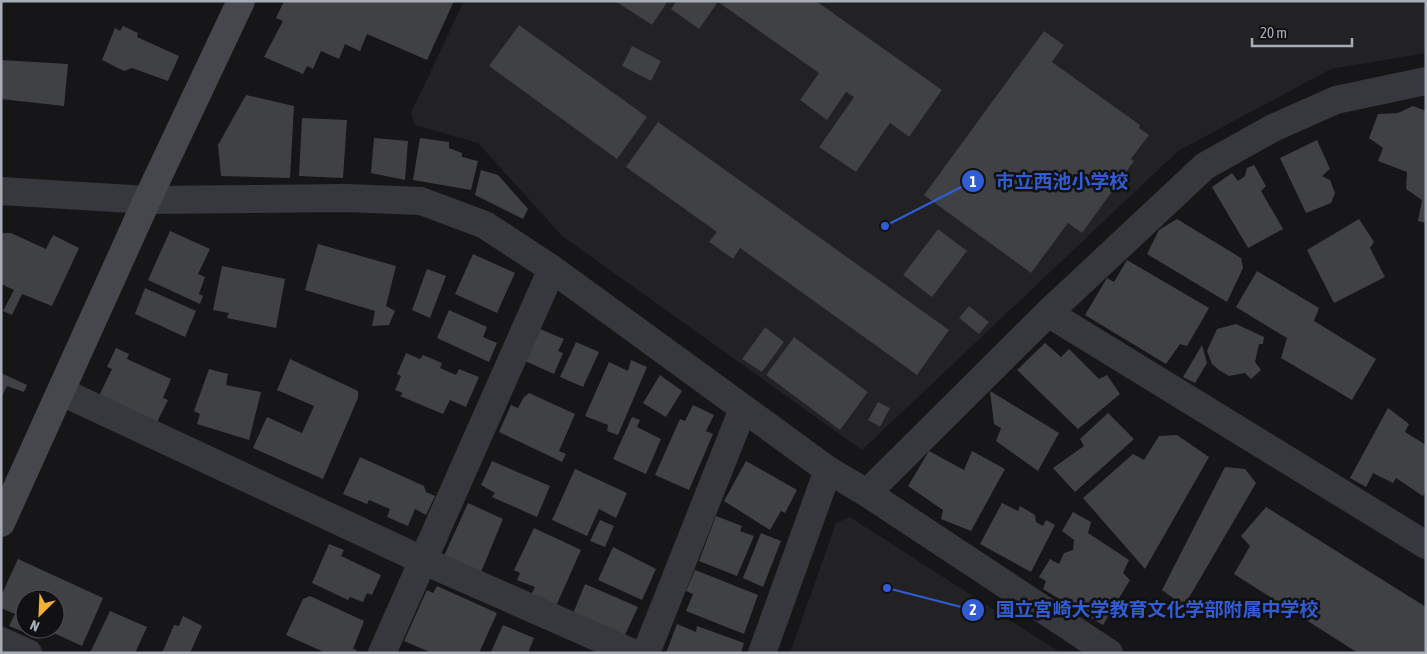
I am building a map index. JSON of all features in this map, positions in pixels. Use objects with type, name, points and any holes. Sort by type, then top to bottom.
[{"type":"street","points":[[1,523],[62,392],[147,200],[241,1]]},
{"type":"street","points":[[867,493],[1048,313],[1205,166],[1273,128],[1336,100],[1426,81]]},
{"type":"street","points":[[1,191],[147,200],[346,198],[421,201],[485,225],[552,269],[828,470],[867,493],[1109,653]]},
{"type":"street","points":[[382,653],[552,269]]},
{"type":"street","points":[[1048,313],[1426,545]]},
{"type":"street","points":[[62,392],[422,560],[633,653]]},
{"type":"street","points":[[646,653],[744,409]]},
{"type":"street","points":[[762,653],[828,470]]},
{"type":"street","points":[[1,641],[28,653]]},
{"type":"shaded area","points":[[464,1],[615,1],[652,25],[668,1],[676,1],[671,9],[699,29],[718,2],[819,73],[800,100],[827,119],[846,92],[854,97],[819,146],[856,172],[890,123],[909,137],[942,90],[816,1],[1426,1],[1426,53],[1331,69],[1178,151],[862,450],[562,236],[478,143],[415,125],[411,113]],"holes":[[[519,25],[646,117],[617,158],[489,66]],[[1044,31],[1064,45],[1052,62],[1140,125],[1139,128],[1149,135],[1131,159],[1134,161],[1082,232],[1068,223],[1031,273],[925,195]],[[632,47],[661,61],[651,81],[622,66]],[[658,123],[949,330],[918,374],[740,248],[733,259],[710,243],[717,232]],[[938,229],[967,251],[932,296],[903,275]],[[969,306],[989,322],[979,334],[960,318]],[[764,328],[784,342],[762,372],[742,359]],[[794,337],[868,392],[840,430],[766,375]],[[878,402],[890,408],[880,427],[868,419]]]},
{"type":"shaded area","points":[[850,517],[1061,653],[790,653],[836,523]]},
{"type":"building","points":[[284,1],[454,1],[427,60],[367,34],[360,51],[345,44],[339,59],[321,51],[313,69],[307,66],[303,74],[264,57],[283,21],[276,18]]},
{"type":"building","points":[[615,1],[668,1],[652,25]]},
{"type":"building","points":[[676,1],[816,1],[942,90],[909,137],[890,123],[856,172],[819,147],[854,97],[846,92],[827,120],[800,100],[819,73],[718,2],[699,29],[671,9]]},
{"type":"building","points":[[519,25],[647,117],[617,159],[489,66]]},
{"type":"building","points":[[123,26],[138,33],[137,37],[179,56],[168,81],[132,68],[124,71],[102,60],[115,28],[120,31]]},
{"type":"building","points":[[1044,31],[1064,45],[1052,62],[1140,125],[1139,128],[1149,135],[1131,159],[1134,161],[1082,233],[1068,223],[1031,273],[924,195]]},
{"type":"building","points":[[632,46],[661,61],[651,81],[622,66]]},
{"type":"building","points":[[2,60],[68,64],[64,106],[1,99]]},
{"type":"building","points":[[246,95],[294,106],[290,178],[221,176],[218,145]]},
{"type":"building","points":[[1413,106],[1426,111],[1426,223],[1418,221],[1422,200],[1406,189],[1407,172],[1378,161],[1383,148],[1369,138],[1378,114],[1398,113]]},
{"type":"building","points":[[302,118],[347,120],[343,178],[299,176]]},
{"type":"building","points":[[658,122],[949,330],[917,375],[740,248],[733,259],[709,242],[717,232],[626,167]]},
{"type":"building","points":[[374,138],[408,141],[405,180],[371,173]]},
{"type":"building","points":[[420,138],[449,142],[449,148],[462,153],[462,157],[478,161],[471,190],[413,180]]},
{"type":"building","points":[[1317,140],[1330,169],[1322,176],[1330,180],[1335,193],[1331,203],[1306,213],[1280,158]]},
{"type":"building","points":[[1254,165],[1266,186],[1261,191],[1283,229],[1248,248],[1212,187],[1232,173],[1238,181],[1245,176],[1247,168]]},
{"type":"building","points":[[481,170],[498,175],[528,209],[523,219],[475,195]]},
{"type":"building","points":[[1177,219],[1241,258],[1243,268],[1227,302],[1147,254],[1159,230]]},
{"type":"building","points":[[1359,219],[1374,242],[1370,248],[1385,277],[1334,303],[1307,250]]},
{"type":"building","points":[[938,229],[967,251],[932,297],[903,275]]},
{"type":"building","points":[[170,231],[210,249],[198,274],[205,277],[199,294],[203,296],[200,304],[148,280]]},
{"type":"building","points":[[1,233],[11,233],[46,249],[53,235],[79,248],[52,306],[22,294],[12,315],[3,311],[14,290],[1,284]]},
{"type":"building","points":[[318,244],[396,266],[386,306],[395,311],[389,325],[372,326],[375,311],[305,290]]},
{"type":"building","points":[[473,254],[515,273],[497,313],[455,294]]},
{"type":"building","points":[[1127,260],[1209,308],[1187,346],[1180,344],[1166,364],[1085,315],[1107,278],[1114,282]]},
{"type":"building","points":[[222,266],[285,279],[276,328],[227,318],[229,313],[213,310]]},
{"type":"building","points":[[427,269],[446,276],[430,318],[412,310]]},
{"type":"building","points":[[1257,271],[1319,308],[1314,321],[1376,359],[1352,400],[1281,358],[1287,338],[1236,307]]},
{"type":"building","points":[[145,288],[196,311],[185,337],[135,314]]},
{"type":"building","points":[[969,306],[989,322],[979,334],[959,318]]},
{"type":"building","points":[[449,310],[487,327],[483,337],[497,343],[489,362],[437,338]]},
{"type":"building","points":[[1236,324],[1264,337],[1263,344],[1259,344],[1255,362],[1261,370],[1251,379],[1245,373],[1229,376],[1219,370],[1212,364],[1207,351],[1217,329]]},
{"type":"building","points":[[765,327],[784,342],[762,372],[742,359]]},
{"type":"building","points":[[540,329],[564,339],[558,351],[563,353],[554,374],[525,361]]},
{"type":"building","points":[[794,337],[868,392],[840,430],[766,375]]},
{"type":"building","points":[[576,342],[599,352],[583,387],[560,377]]},
{"type":"building","points":[[1045,343],[1061,357],[1069,349],[1099,379],[1107,375],[1120,394],[1078,429],[1017,370]]},
{"type":"building","points":[[1202,345],[1207,363],[1195,383],[1183,377]]},
{"type":"building","points":[[116,348],[129,354],[127,359],[171,379],[163,398],[168,400],[156,424],[98,398],[112,369],[107,367]]},
{"type":"building","points":[[406,353],[420,359],[423,355],[442,363],[440,368],[456,375],[459,369],[479,377],[466,407],[450,400],[443,414],[400,396],[403,393],[395,390],[401,376],[397,374]]},
{"type":"building","points":[[290,359],[358,391],[358,398],[323,479],[253,448],[267,417],[302,433],[314,406],[277,390]]},
{"type":"building","points":[[631,360],[647,367],[618,435],[607,431],[608,425],[585,416],[609,362],[628,371]]},
{"type":"building","points":[[209,369],[228,374],[226,385],[261,392],[249,440],[197,424],[200,414],[194,411]]},
{"type":"building","points":[[1,373],[27,385],[24,392],[7,386],[1,398]]},
{"type":"building","points":[[660,375],[682,391],[666,417],[643,403]]},
{"type":"building","points":[[990,391],[1059,433],[1038,471],[996,441],[1001,428],[994,424]]},
{"type":"building","points":[[529,393],[575,414],[559,451],[566,454],[562,462],[499,432],[511,405],[518,408],[524,397]]},
{"type":"building","points":[[878,402],[890,408],[880,427],[868,420]]},
{"type":"building","points":[[693,405],[714,415],[706,431],[713,434],[689,490],[655,475],[680,419],[685,421]]},
{"type":"building","points":[[1388,408],[1409,424],[1405,432],[1426,445],[1426,491],[1423,496],[1396,478],[1393,483],[1373,473],[1366,487],[1350,478]]},
{"type":"building","points":[[1108,413],[1134,439],[1075,492],[1053,468],[1084,446],[1080,439]]},
{"type":"building","points":[[632,417],[640,420],[637,427],[661,439],[646,474],[613,459]]},
{"type":"building","points":[[1177,435],[1209,457],[1145,569],[1083,498],[1133,454],[1144,460],[1159,436]]},
{"type":"building","points":[[929,451],[964,470],[972,451],[1005,469],[971,531],[941,519],[943,510],[908,486]]},
{"type":"building","points":[[360,457],[424,486],[426,492],[435,496],[426,515],[415,509],[408,526],[387,517],[390,509],[369,500],[367,504],[343,494]]},
{"type":"building","points":[[492,461],[550,486],[537,517],[492,497],[495,493],[481,485]]},
{"type":"building","points":[[746,461],[797,490],[785,513],[781,511],[770,530],[724,501]]},
{"type":"building","points":[[1225,467],[1245,469],[1256,483],[1184,606],[1162,590]]},
{"type":"building","points":[[575,469],[627,493],[616,518],[599,509],[587,536],[552,520]]},
{"type":"building","points":[[468,503],[503,519],[481,572],[444,556]]},
{"type":"building","points":[[1002,503],[1018,511],[1020,506],[1035,515],[1036,522],[1043,526],[1046,520],[1055,525],[1031,572],[980,544]]},
{"type":"building","points":[[1266,507],[1426,607],[1426,653],[1358,653],[1234,574],[1250,546],[1241,536]]},
{"type":"building","points":[[1073,512],[1091,522],[1088,533],[1129,560],[1123,573],[1130,580],[1103,625],[1043,589],[1046,581],[1039,577],[1050,559],[1059,564],[1064,553],[1073,550],[1074,540],[1062,531]]},
{"type":"building","points":[[716,516],[742,526],[740,531],[754,536],[737,576],[699,561]]},
{"type":"building","points":[[600,520],[614,526],[605,547],[590,541]]},
{"type":"building","points":[[534,528],[581,550],[556,606],[531,595],[535,587],[517,580],[520,573],[514,570]]},
{"type":"building","points":[[761,533],[781,541],[763,587],[743,578]]},
{"type":"building","points":[[329,544],[344,550],[341,556],[381,575],[372,595],[367,593],[363,602],[350,597],[348,600],[312,583]]},
{"type":"building","points":[[613,547],[656,569],[642,600],[598,580]]},
{"type":"building","points":[[18,559],[103,598],[82,646],[65,638],[65,589],[15,589],[15,614],[1,608],[1,596]]},
{"type":"building","points":[[695,570],[758,595],[744,634],[686,611],[693,594],[686,591]]},
{"type":"building","points":[[585,584],[638,607],[623,639],[572,616]]},
{"type":"building","points":[[437,586],[497,613],[479,653],[432,653],[404,641],[427,590],[433,593]]},
{"type":"building","points":[[310,596],[364,621],[353,649],[357,650],[355,653],[326,653],[286,635],[303,599]]},
{"type":"building","points":[[110,611],[147,627],[135,653],[90,653]]},
{"type":"building","points":[[15,614],[15,628],[9,626]]},
{"type":"building","points":[[183,616],[202,626],[190,653],[162,653],[174,625],[179,626]]},
{"type":"building","points":[[677,624],[696,632],[697,626],[744,643],[741,653],[666,653]]},
{"type":"building","points":[[503,625],[534,638],[528,653],[491,652]]},
{"type":"place","name":"市立西池小学校","points":[[885,226]]},
{"type":"place","name":"国立宮崎大学教育文化学部附属中学校","points":[[887,588]]}]
